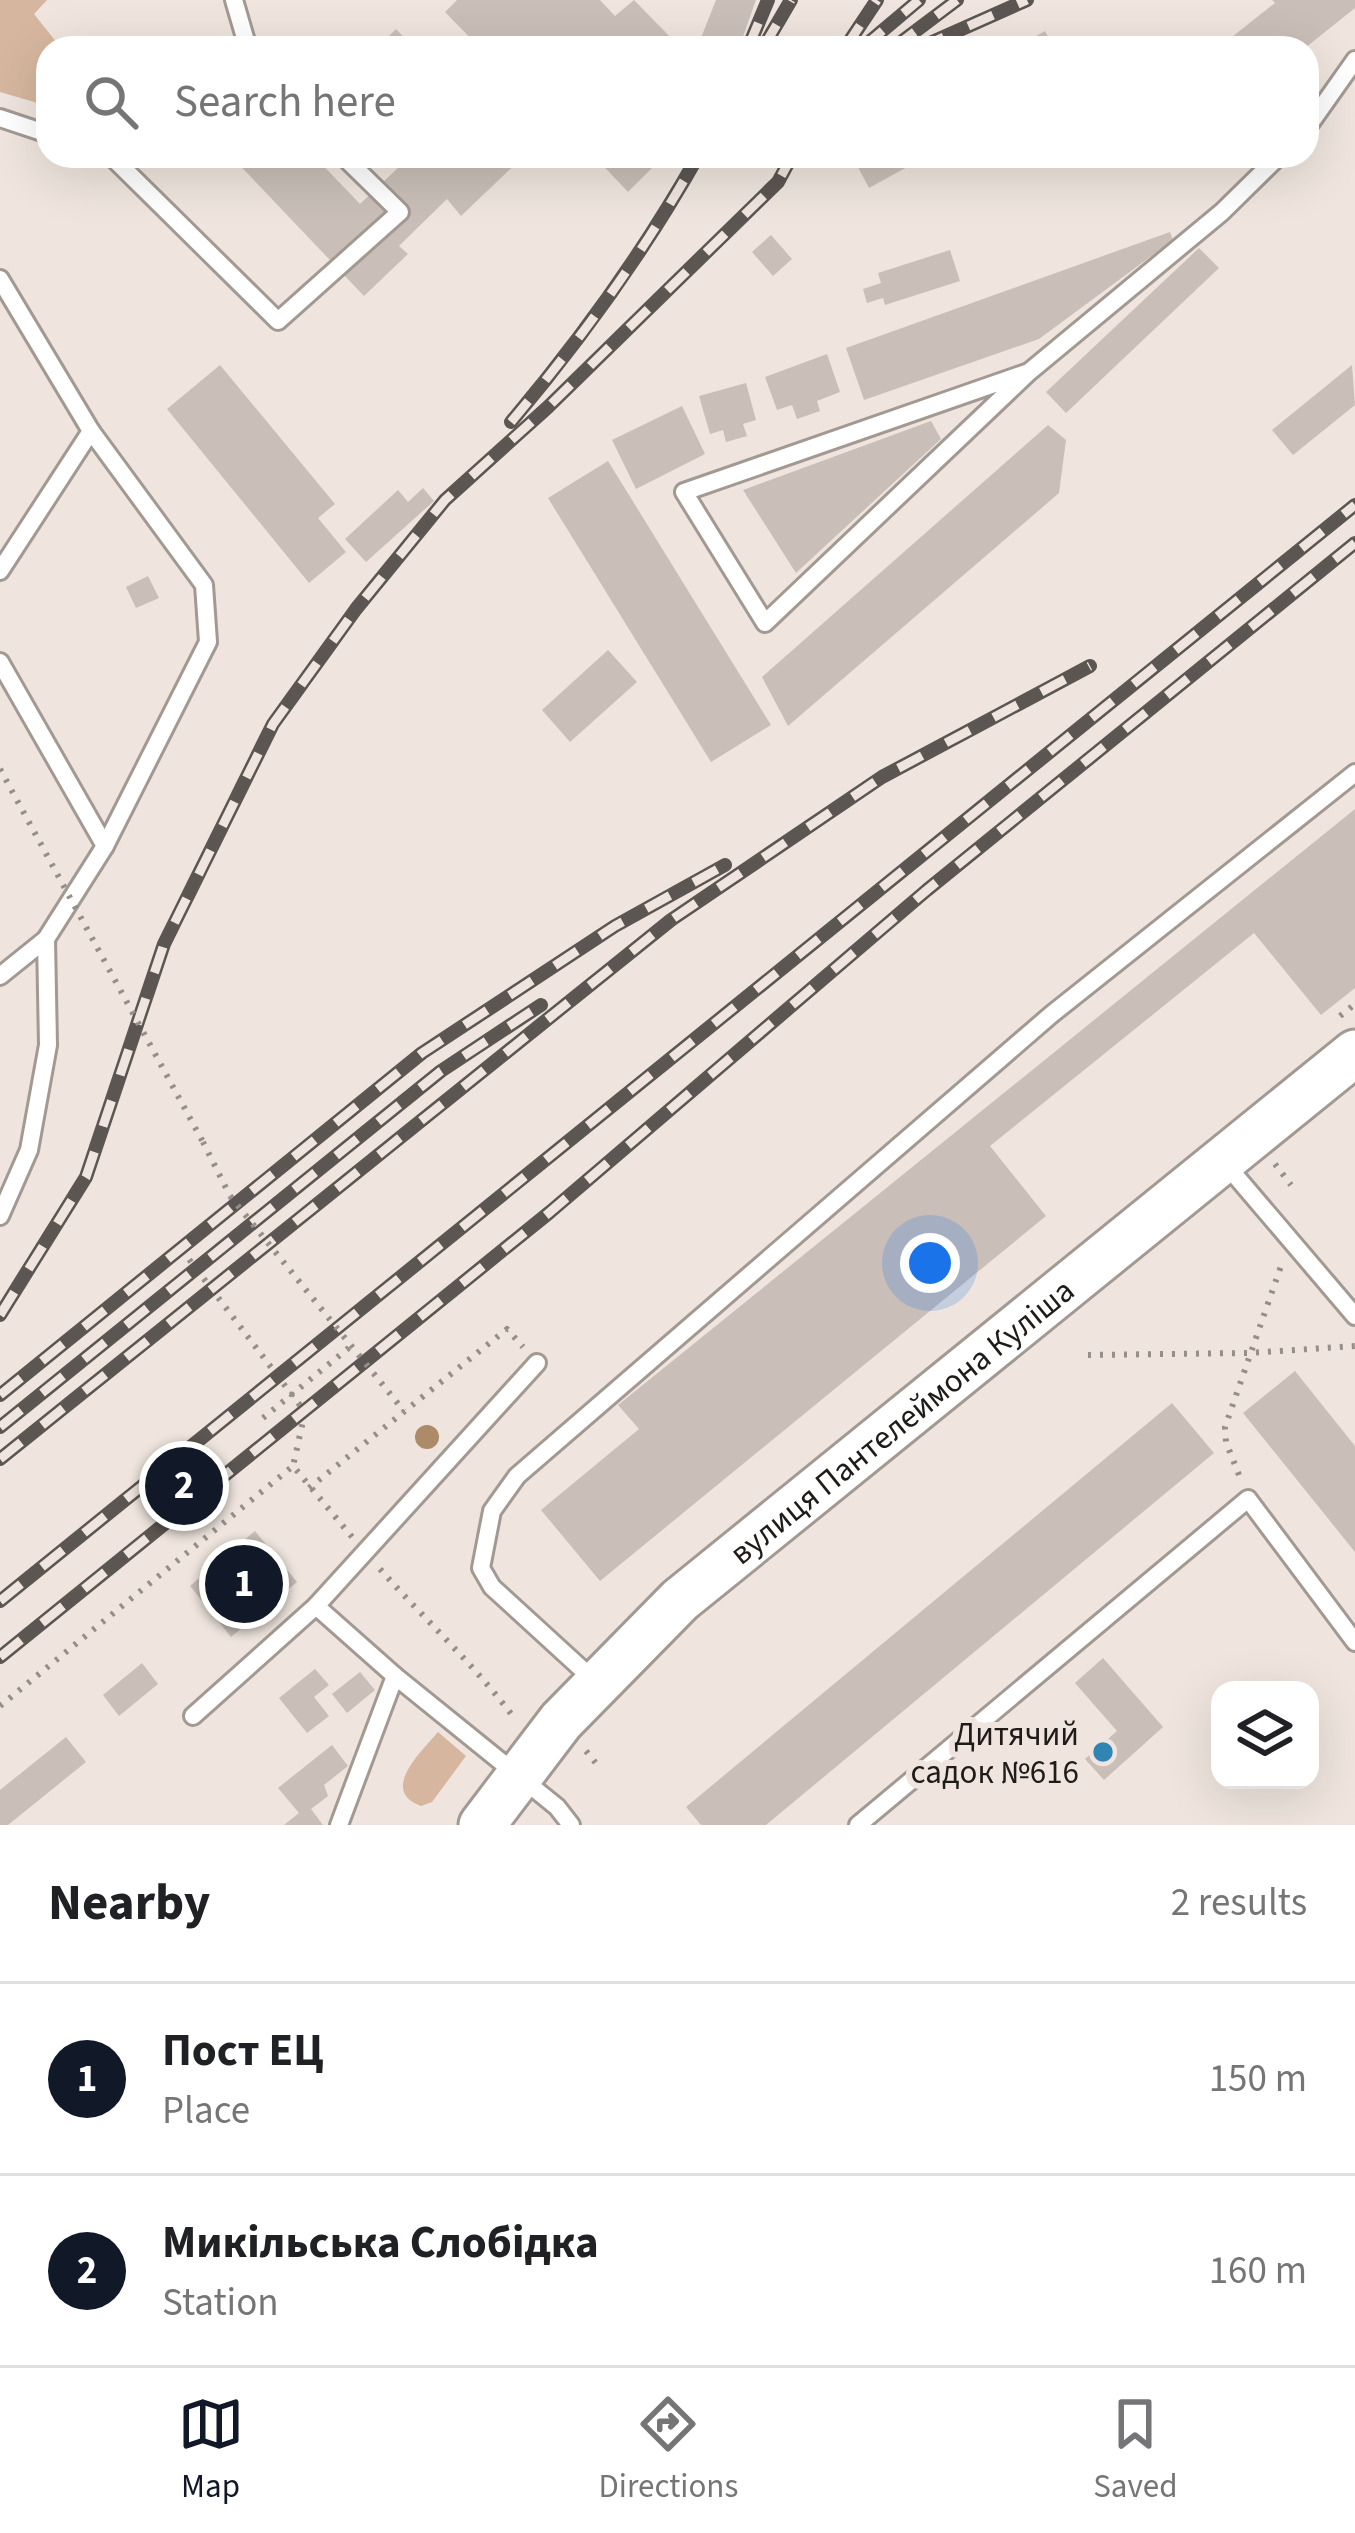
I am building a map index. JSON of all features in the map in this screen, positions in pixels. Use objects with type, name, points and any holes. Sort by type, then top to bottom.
[{"type":"street","name":"вулиця Пантелеймона Куліша","points":[[482,1825],[597,1684],[680,1600],[1355,1053]]},
{"type":"lane","points":[[234,0],[244,36]]},
{"type":"lane","points":[[1319,111],[1355,60]]},
{"type":"lane","points":[[0,118],[36,130]]},
{"type":"lane","points":[[123,168],[278,321],[400,212],[355,168]]},
{"type":"lane","points":[[1029,372],[684,492],[765,623],[1029,372],[1222,212],[1267,168]]},
{"type":"lane","points":[[0,279],[91,431],[204,585],[208,642],[105,846],[46,939],[0,976]]},
{"type":"lane","points":[[0,571],[91,431]]},
{"type":"lane","points":[[0,662],[105,846]]},
{"type":"lane","points":[[597,1684],[492,1587],[481,1568],[492,1511],[517,1476],[1052,1014],[1355,772]]},
{"type":"lane","points":[[0,1216],[29,1150],[47,1045],[46,939]]},
{"type":"lane","points":[[1222,1160],[1355,1316]]},
{"type":"lane","points":[[193,1716],[316,1606],[537,1363]]},
{"type":"lane","points":[[858,1825],[1248,1499],[1355,1642]]},
{"type":"lane","points":[[316,1606],[557,1807],[571,1825]]},
{"type":"lane","points":[[339,1825],[395,1676]]},
{"type":"path","points":[[0,769],[230,1196],[404,1411]]},
{"type":"path","points":[[1248,1499],[1226,1442],[1226,1426],[1291,1240]]},
{"type":"path","points":[[0,1706],[293,1466],[305,1412],[182,1250]]},
{"type":"path","points":[[308,1488],[507,1329]]},
{"type":"path","points":[[262,1418],[351,1346]]},
{"type":"path","points":[[1088,1355],[1355,1346]]},
{"type":"path","points":[[293,1466],[515,1719]]},
{"type":"shaded area","points":[[0,0],[47,0],[34,14],[51,36],[36,36],[36,102],[0,92]]},
{"type":"shaded area","points":[[438,1732],[466,1756],[432,1802],[421,1806],[409,1799],[403,1781]]},
{"type":"building","points":[[457,0],[600,0],[615,16],[634,0],[669,36],[468,36],[445,12]]},
{"type":"building","points":[[716,0],[756,0],[743,36],[702,36]]},
{"type":"building","points":[[1272,0],[1355,0],[1355,8],[1319,37],[1233,36],[1275,3]]},
{"type":"building","points":[[242,168],[326,168],[360,204],[398,168],[511,168],[461,216],[447,199],[399,246],[408,254],[364,296]]},
{"type":"building","points":[[605,168],[652,168],[628,192]]},
{"type":"building","points":[[858,168],[905,168],[869,188]]},
{"type":"building","points":[[1170,232],[1173,240],[1039,339],[864,400],[846,348]]},
{"type":"building","points":[[771,235],[792,259],[773,276],[752,252]]},
{"type":"building","points":[[1199,248],[1219,268],[1066,413],[1046,392]]},
{"type":"building","points":[[950,250],[960,281],[885,305],[883,298],[867,303],[863,289],[881,283],[878,273]]},
{"type":"building","points":[[827,354],[840,392],[817,401],[820,411],[797,419],[792,405],[777,410],[765,377]]},
{"type":"building","points":[[220,365],[335,504],[318,518],[346,552],[309,583],[167,409]]},
{"type":"building","points":[[1352,365],[1355,405],[1293,455],[1272,430]]},
{"type":"building","points":[[746,383],[756,420],[743,424],[747,436],[726,442],[723,430],[710,434],[699,396]]},
{"type":"building","points":[[682,406],[705,454],[636,489],[612,440]]},
{"type":"building","points":[[931,421],[941,439],[796,573],[743,490]]},
{"type":"building","points":[[1048,425],[1066,440],[1059,493],[788,726],[762,677]]},
{"type":"building","points":[[608,461],[771,725],[711,762],[548,498]]},
{"type":"building","points":[[423,488],[434,501],[366,562],[345,539],[398,490],[408,502]]},
{"type":"building","points":[[148,576],[159,598],[136,608],[126,587]]},
{"type":"building","points":[[608,650],[637,682],[570,742],[542,710]]},
{"type":"building","points":[[1355,809],[1355,988],[1321,1015],[1254,933],[990,1146],[1046,1216],[600,1581],[541,1510],[639,1429],[618,1405]]},
{"type":"building","points":[[1295,1371],[1355,1446],[1355,1552],[1243,1413]]},
{"type":"building","points":[[1172,1403],[1214,1453],[766,1825],[701,1825],[686,1807]]},
{"type":"building","points":[[255,1531],[297,1582],[231,1637],[190,1586]]},
{"type":"building","points":[[1103,1658],[1163,1727],[1104,1780],[1085,1759],[1117,1731],[1075,1683]]},
{"type":"building","points":[[142,1663],[158,1684],[119,1716],[103,1695]]},
{"type":"building","points":[[315,1669],[329,1685],[314,1697],[329,1716],[307,1733],[279,1698]]},
{"type":"building","points":[[360,1672],[375,1690],[347,1713],[332,1694]]},
{"type":"building","points":[[66,1737],[86,1762],[8,1825],[0,1825],[0,1790]]},
{"type":"building","points":[[332,1745],[348,1766],[324,1785],[328,1796],[311,1809],[323,1825],[284,1825],[299,1813],[278,1788]]},
{"type":"railway","points":[[753,36],[768,0]]},
{"type":"railway","points":[[770,36],[791,0]]},
{"type":"railway","points":[[853,36],[877,0]]},
{"type":"railway","points":[[876,36],[919,0]]},
{"type":"railway","points":[[909,36],[957,0]]},
{"type":"railway","points":[[946,36],[1027,0]]},
{"type":"railway","points":[[511,422],[611,294],[691,168]]},
{"type":"railway","points":[[0,1315],[86,1177],[164,944],[273,724],[356,609],[445,500],[548,407],[778,182],[786,168]]},
{"type":"railway","points":[[0,1601],[1355,505]]},
{"type":"railway","points":[[0,1657],[550,1212],[927,890],[1355,543]]},
{"type":"railway","points":[[0,1459],[671,920],[882,777],[1090,666]]},
{"type":"railway","points":[[0,1395],[422,1053],[615,926],[725,865]]},
{"type":"railway","points":[[0,1427],[441,1071],[541,1005]]},
{"type":"place","name":"Микільська Слобідка","points":[[184,1486]]},
{"type":"place","name":"Пост ЕЦ","points":[[244,1584]]},
{"type":"place","name":"Дитячий садок №616","points":[[1103,1752]]}]
